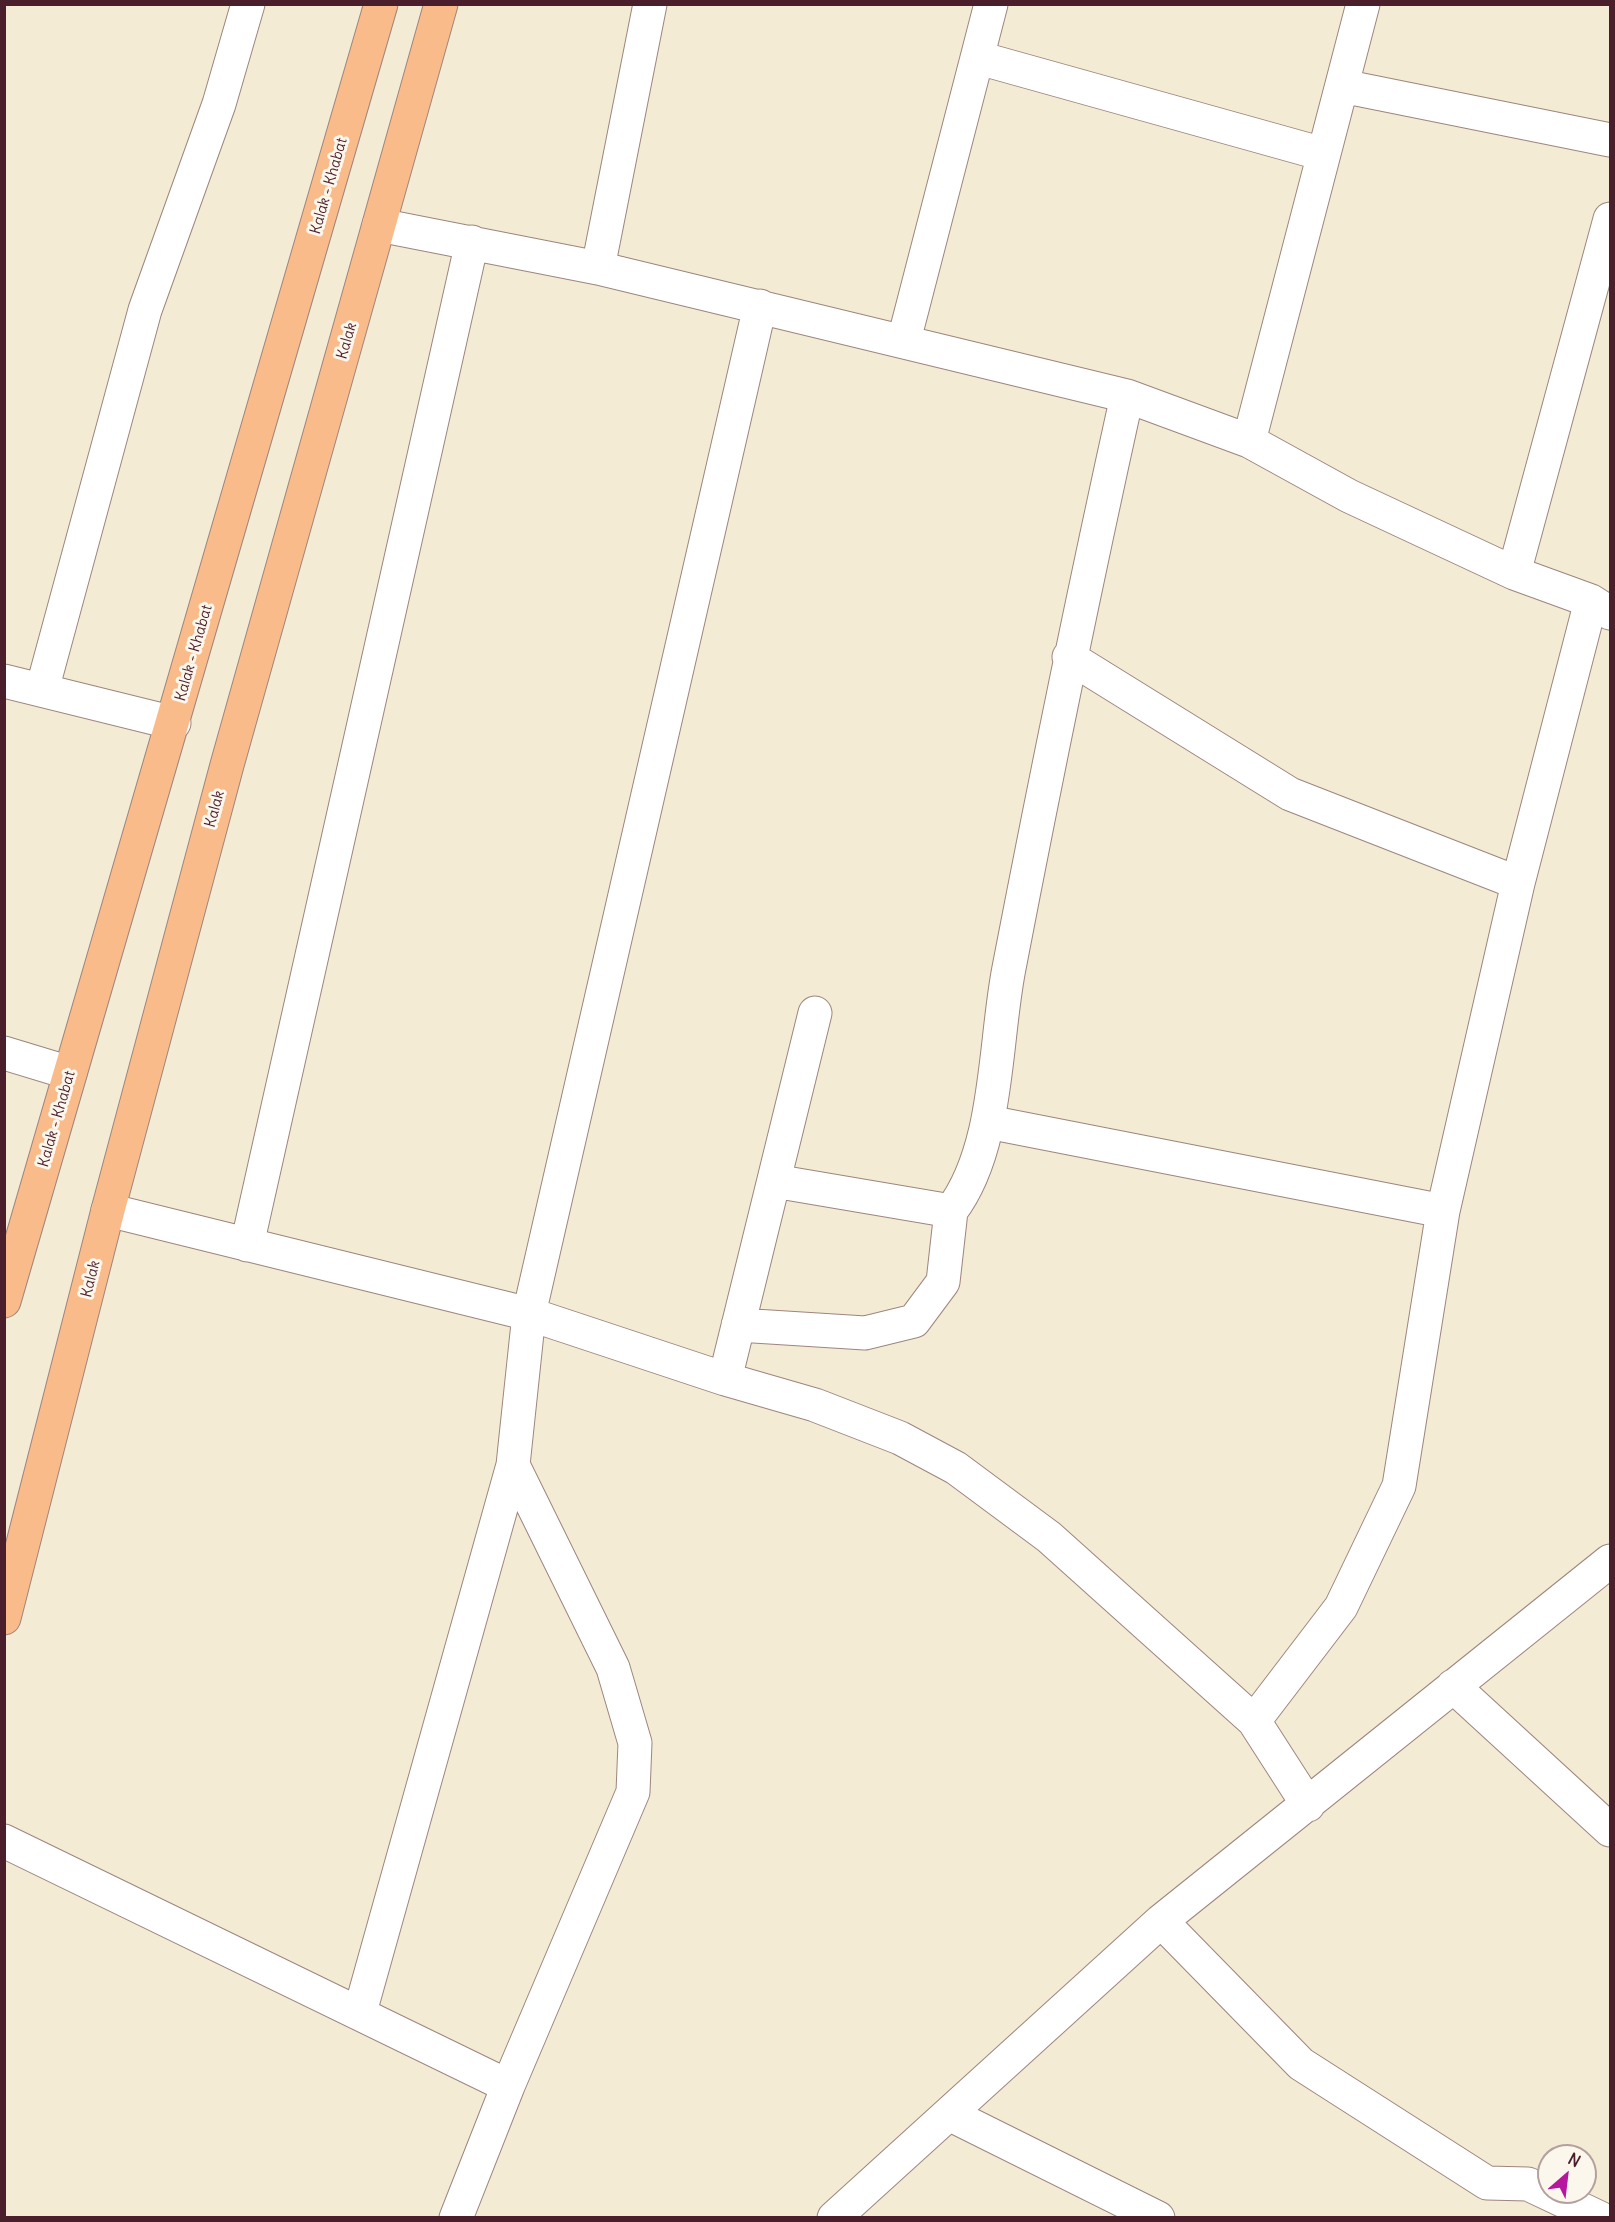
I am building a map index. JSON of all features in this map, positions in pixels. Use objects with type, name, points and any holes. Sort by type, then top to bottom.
[{"type":"main road","name":"Kalak - Khabat","points":[[4,1301],[174,723],[381,4]]},
{"type":"main road","name":"Kalak","points":[[4,1618],[108,1210],[230,753],[441,4]]},
{"type":"street","points":[[42,690],[145,310],[219,104],[248,4]]},
{"type":"street","points":[[598,268],[650,4]]},
{"type":"street","points":[[904,340],[992,4]]},
{"type":"street","points":[[1249,441],[1364,4]]},
{"type":"street","points":[[979,58],[1323,154]]},
{"type":"street","points":[[1342,86],[1611,140]]},
{"type":"street","points":[[1514,573],[1611,219]]},
{"type":"street","points":[[379,225],[598,268],[904,340],[1127,396],[1249,441],[1349,496],[1514,573],[1601,607],[1518,883],[1443,1210],[1399,1486],[1341,1607],[1254,1721]]},
{"type":"street","points":[[247,1245],[472,242]]},
{"type":"street","points":[[360,2012],[513,1465],[529,1314],[760,306]]},
{"type":"street","points":[[738,1325],[865,1334],[914,1321],[943,1282],[951,1211],[966,1192],[988,1122],[1003,999],[1069,657],[1127,396]]},
{"type":"street","points":[[1069,657],[1290,794],[1518,883]]},
{"type":"street","points":[[4,681],[174,723]]},
{"type":"street","points":[[724,1379],[815,1013]]},
{"type":"street","points":[[4,1053],[70,1074]]},
{"type":"street","points":[[988,1122],[1443,1210]]},
{"type":"street","points":[[774,1181],[951,1211]]},
{"type":"street","points":[[108,1210],[529,1314],[724,1379],[825,1409],[900,1438],[956,1468],[1049,1537],[1254,1721],[1308,1805]]},
{"type":"street","points":[[456,2217],[508,2086],[633,1792],[635,1743],[614,1668],[513,1465]]},
{"type":"street","points":[[834,2217],[1161,1921],[1611,1561]]},
{"type":"street","points":[[1454,1686],[1611,1830]]},
{"type":"street","points":[[4,1841],[360,2012],[508,2086]]},
{"type":"street","points":[[1161,1921],[1301,2064],[1487,2183],[1528,2184],[1600,2217]]},
{"type":"street","points":[[950,2114],[1158,2217]]}]
